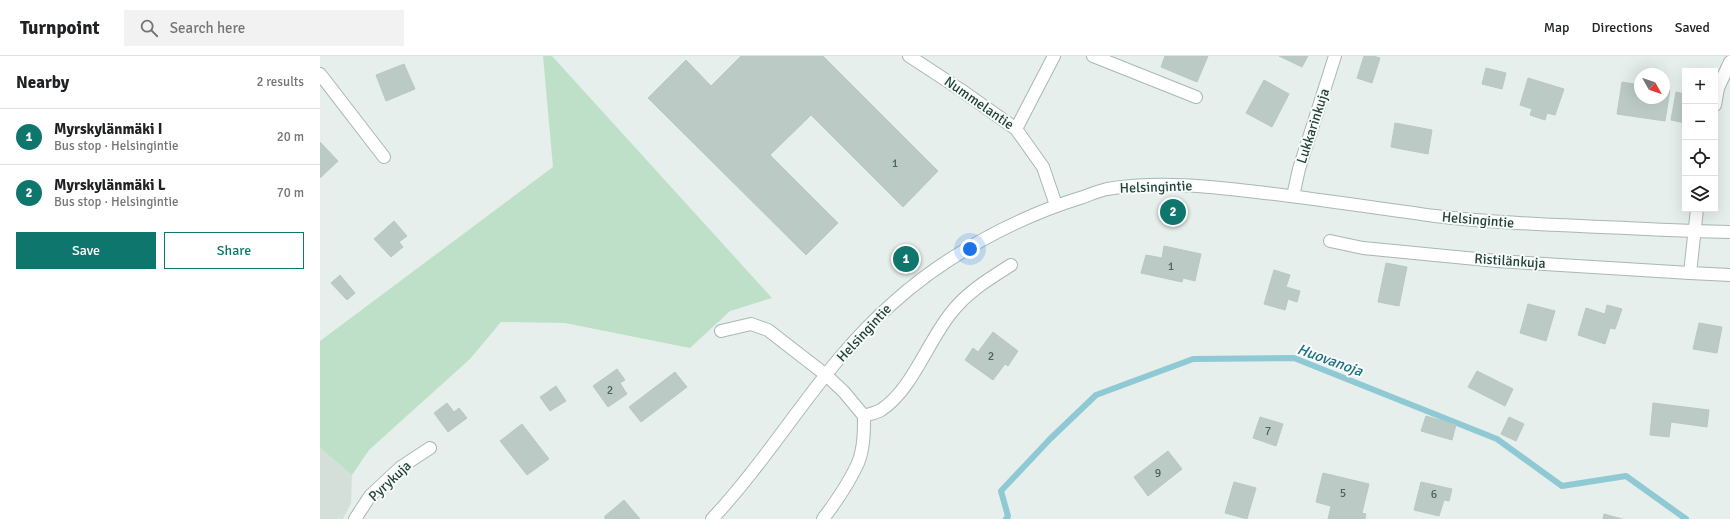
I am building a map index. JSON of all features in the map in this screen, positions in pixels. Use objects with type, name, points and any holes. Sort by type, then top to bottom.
[{"type":"street","name":"Nummelantie","points":[[909,56],[961,90],[1016,129],[1043,167],[1056,205]]},
{"type":"street","points":[[1016,129],[1054,56]]},
{"type":"street","points":[[1093,56],[1196,97]]},
{"type":"street","name":"Lukkarinkuja","points":[[1293,196],[1298,169],[1335,56]]},
{"type":"street","points":[[1715,104],[1718,88],[1730,62]]},
{"type":"street","points":[[320,74],[384,157]]},
{"type":"street","name":"Helsingintie","points":[[712,519],[739,491],[858,335],[896,300],[936,270],[978,243],[1012,224],[1056,205],[1106,189],[1158,185],[1201,185],[1436,216],[1494,222],[1730,232]]},
{"type":"street","points":[[1690,273],[1697,212]]},
{"type":"street","name":"Ristilänkuja","points":[[1330,241],[1363,248],[1497,261],[1730,275]]},
{"type":"street","points":[[864,416],[881,410],[894,397],[915,371],[940,328],[956,307],[974,289],[1010,265]]},
{"type":"street","points":[[722,331],[751,324],[768,330],[826,375],[844,392],[864,416],[864,431],[858,463],[823,519]]},
{"type":"street","name":"Pyrykuja","points":[[355,519],[370,496],[401,467],[430,448]]},
{"type":"shaded area","points":[[320,448],[352,475],[351,503],[343,519],[320,519]]},
{"type":"green space","points":[[543,56],[552,56],[772,298],[730,311],[690,348],[565,323],[501,322],[470,359],[369,450],[352,475],[320,448],[320,341],[553,167]]},
{"type":"building","points":[[741,56],[823,56],[938,171],[903,207],[811,115],[770,155],[838,223],[806,255],[648,98],[686,60],[711,86]]},
{"type":"building","points":[[1165,56],[1208,56],[1197,82],[1161,67]]},
{"type":"building","points":[[1279,56],[1308,56],[1302,67]]},
{"type":"building","points":[[1364,56],[1380,58],[1372,83],[1357,78]]},
{"type":"building","points":[[404,64],[415,89],[386,101],[376,75]]},
{"type":"building","points":[[1486,68],[1506,73],[1502,89],[1482,84]]},
{"type":"building","points":[[1528,78],[1564,89],[1555,115],[1547,113],[1545,120],[1530,115],[1532,109],[1520,105]]},
{"type":"building","points":[[1264,80],[1289,94],[1272,127],[1246,113]]},
{"type":"building","points":[[1622,82],[1634,84],[1634,104],[1668,104],[1665,121],[1617,114]]},
{"type":"building","points":[[1676,92],[1682,93],[1682,122],[1671,120]]},
{"type":"building","points":[[1395,123],[1432,130],[1428,154],[1391,147]]},
{"type":"building","points":[[320,142],[338,161],[320,178]]},
{"type":"building","points":[[394,221],[407,236],[399,242],[403,247],[391,257],[374,239]]},
{"type":"building","points":[[1164,246],[1201,254],[1195,281],[1183,278],[1182,282],[1141,273],[1146,255],[1162,258]]},
{"type":"building","points":[[1386,263],[1407,267],[1399,306],[1378,302]]},
{"type":"building","points":[[1274,270],[1290,275],[1286,287],[1300,291],[1297,302],[1288,299],[1285,310],[1264,304]]},
{"type":"building","points":[[340,275],[355,293],[347,300],[331,283]]},
{"type":"building","points":[[1528,304],[1555,311],[1546,341],[1520,333]]},
{"type":"building","points":[[1607,305],[1622,309],[1615,329],[1610,328],[1605,344],[1578,335],[1586,308],[1605,314]]},
{"type":"building","points":[[1699,323],[1722,327],[1717,353],[1693,349]]},
{"type":"building","points":[[993,332],[1018,351],[1008,366],[1005,364],[993,380],[965,360],[973,348],[978,352]]},
{"type":"building","points":[[617,369],[625,380],[620,383],[627,394],[608,407],[593,386]]},
{"type":"building","points":[[1477,371],[1513,389],[1505,406],[1468,387]]},
{"type":"building","points":[[675,372],[687,387],[641,422],[629,407]]},
{"type":"building","points":[[556,386],[566,401],[550,411],[540,397]]},
{"type":"building","points":[[447,403],[454,412],[459,408],[467,418],[448,432],[434,413]]},
{"type":"building","points":[[1653,403],[1709,410],[1707,427],[1671,422],[1669,437],[1650,435]]},
{"type":"building","points":[[1426,416],[1456,425],[1452,440],[1421,431]]},
{"type":"building","points":[[1260,417],[1283,424],[1276,446],[1253,438]]},
{"type":"building","points":[[1509,417],[1524,424],[1516,441],[1501,434]]},
{"type":"building","points":[[522,424],[549,459],[527,475],[500,441]]},
{"type":"building","points":[[1168,451],[1182,469],[1148,496],[1134,477]]},
{"type":"building","points":[[1323,473],[1369,484],[1362,513],[1366,514],[1365,519],[1328,519],[1331,506],[1316,502]]},
{"type":"building","points":[[1234,482],[1256,488],[1247,519],[1225,513]]},
{"type":"building","points":[[1421,482],[1452,489],[1449,501],[1444,500],[1439,516],[1414,510]]},
{"type":"building","points":[[624,500],[640,519],[606,519],[604,517]]},
{"type":"building","points":[[1604,514],[1622,519],[1603,519]]},
{"type":"waterway","name":"Huovanoja","points":[[1006,519],[1008,516],[1001,491],[1050,439],[1096,395],[1193,359],[1294,358],[1497,439],[1562,486],[1626,476],[1686,519]]},
{"type":"place","name":"Myrskylänmäki L","points":[[1173,212]]},
{"type":"place","name":"Myrskylänmäki I","points":[[906,259]]}]
